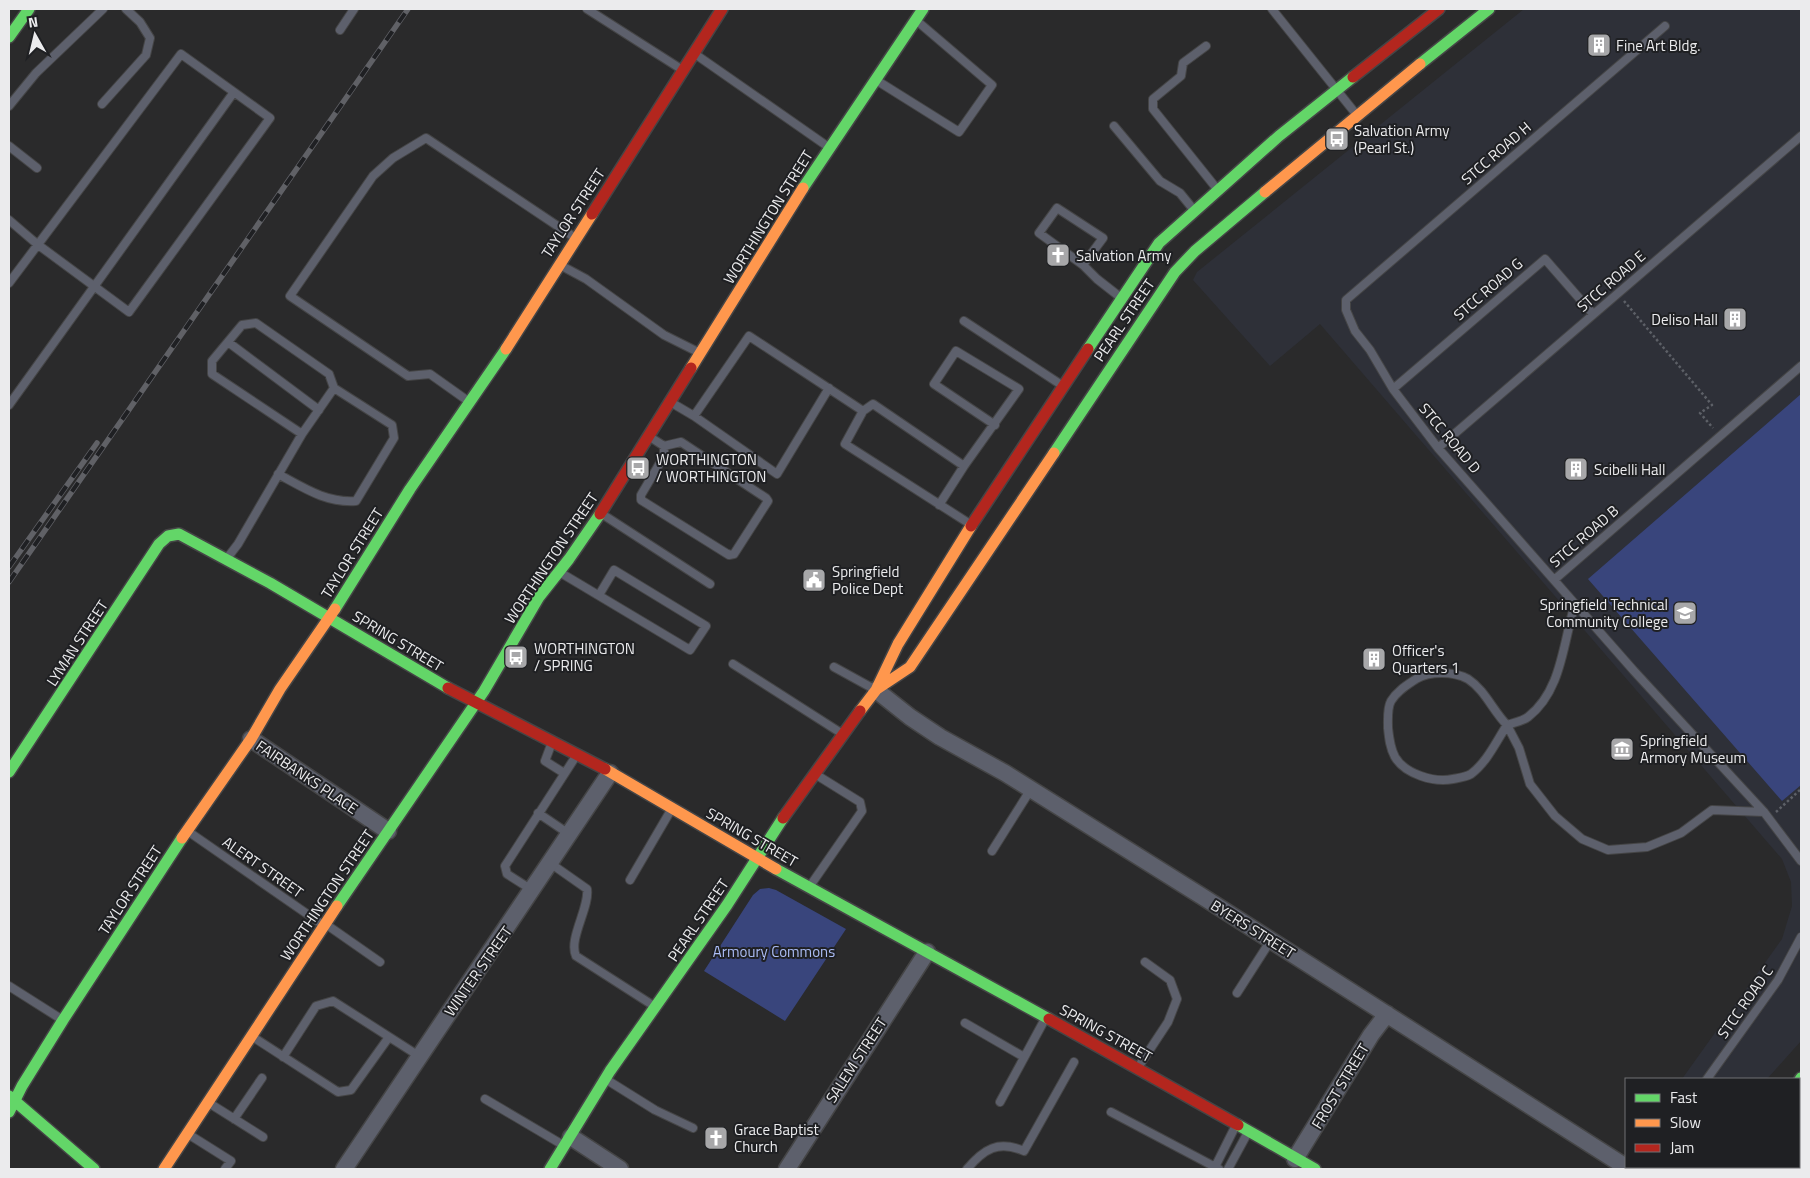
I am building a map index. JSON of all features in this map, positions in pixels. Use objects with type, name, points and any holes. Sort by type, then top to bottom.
[{"type":"street","points":[[9,36],[29,9]]},
{"type":"street","name":"TAYLOR STREET","points":[[9,1112],[12,1099],[62,1020],[187,831],[251,739],[280,689],[329,618],[410,489],[576,238],[722,9]]},
{"type":"street","name":"WORTHINGTON STREET","points":[[164,1169],[324,925],[475,704],[539,597],[600,513],[829,147],[924,9]]},
{"type":"street","name":"PEARL STREET","points":[[550,1169],[606,1079],[758,859],[814,773],[876,690],[898,644],[983,533],[1134,306],[1160,243],[1194,210],[1279,136],[1439,9]]},
{"type":"street","name":"PEARL STREET","points":[[876,690],[910,667],[1062,386],[1134,306],[1175,272],[1195,251],[1357,115],[1489,9]]},
{"type":"street","name":"SPRING STREET","points":[[173,534],[186,537],[227,559],[475,704],[610,773],[758,859],[1138,1068],[1249,1131],[1292,1164],[1315,1169]]},
{"type":"street","name":"LYMAN STREET","points":[[9,772],[73,678],[159,544],[173,534]]},
{"type":"street","name":"BYERS STREET","points":[[876,690],[935,733],[1031,790],[1271,940],[1625,1166]]},
{"type":"street","name":"FAIRBANKS PLACE","points":[[251,739],[388,831]]},
{"type":"street","name":"WINTER STREET","points":[[344,1169],[610,773]]},
{"type":"street","name":"SALEM STREET","points":[[787,1169],[927,952]]},
{"type":"street","name":"FROST STREET","points":[[1292,1164],[1371,1035],[1386,1014]]},
{"type":"street","points":[[12,1099],[94,1169]]},
{"type":"street","points":[[568,1142],[620,1169]]},
{"type":"lane","points":[[9,106],[36,73],[103,9]]},
{"type":"lane","points":[[102,104],[146,55],[150,38],[140,22],[126,9]]},
{"type":"lane","points":[[340,30],[354,9]]},
{"type":"lane","points":[[587,9],[683,70]]},
{"type":"lane","points":[[1272,9],[1357,115]]},
{"type":"lane","points":[[874,79],[959,132],[992,85],[915,20]]},
{"type":"lane","name":"STCC ROAD H","points":[[1346,300],[1665,26]]},
{"type":"lane","points":[[1206,46],[1183,63],[1181,76],[1153,98],[1153,109],[1218,191]]},
{"type":"lane","points":[[694,53],[829,147]]},
{"type":"lane","points":[[9,220],[36,244],[129,312],[270,118],[181,54],[36,244],[9,283]]},
{"type":"lane","points":[[9,405],[234,92]]},
{"type":"lane","points":[[1114,126],[1160,181],[1180,193],[1194,210]]},
{"type":"lane","name":"STCC ROAD E","points":[[1438,448],[1801,136]]},
{"type":"lane","points":[[469,402],[430,374],[408,376],[290,296],[373,176],[393,158],[426,138],[576,238]]},
{"type":"lane","points":[[9,146],[37,168]]},
{"type":"lane","points":[[1084,265],[1103,238],[1057,208],[1040,233],[1084,265],[1097,279],[1134,306]]},
{"type":"lane","name":"STCC ROAD G","points":[[1393,389],[1545,258],[1593,314]]},
{"type":"lane","points":[[558,264],[586,279],[664,336],[701,353]]},
{"type":"lane","name":"STCC ROAD D","points":[[1346,300],[1346,310],[1355,331],[1370,350],[1393,389],[1438,448],[1554,580]]},
{"type":"lane","points":[[964,321],[1062,386]]},
{"type":"lane","points":[[278,474],[322,497],[340,502],[356,500],[394,438],[392,425],[334,388],[329,374],[256,323],[242,325],[212,361],[212,374],[302,434]]},
{"type":"lane","points":[[694,416],[749,336],[863,411]]},
{"type":"lane","points":[[228,342],[319,410]]},
{"type":"lane","points":[[939,504],[964,466],[995,425],[1019,389],[956,351],[934,384],[995,425]]},
{"type":"lane","name":"STCC ROAD B","points":[[1801,366],[1554,580],[1767,815],[1801,861]]},
{"type":"lane","points":[[227,559],[238,544],[302,434],[334,388]]},
{"type":"lane","points":[[670,402],[694,416],[777,474],[829,388]]},
{"type":"lane","points":[[964,466],[872,404],[863,411],[845,444],[983,533]]},
{"type":"lane","points":[[648,436],[664,446],[681,442],[766,498],[768,501],[734,554],[729,555],[641,500],[641,495],[664,456],[664,446]]},
{"type":"lane","points":[[600,513],[710,584]]},
{"type":"lane","points":[[559,572],[599,596],[690,650],[706,626],[614,570],[599,596]]},
{"type":"lane","points":[[1575,604],[1557,674],[1544,700],[1527,718],[1506,725],[1486,760],[1475,770],[1469,775],[1446,781],[1411,772],[1396,758],[1389,741],[1388,720],[1390,702],[1404,686],[1423,676],[1447,673],[1467,679],[1483,691],[1493,710],[1506,725],[1519,748],[1530,784],[1545,803],[1582,839],[1608,850],[1647,847],[1682,832],[1712,810],[1767,815]]},
{"type":"lane","points":[[733,664],[842,734]]},
{"type":"lane","points":[[834,667],[876,690]]},
{"type":"lane","points":[[552,743],[545,761],[564,773]]},
{"type":"lane","points":[[533,890],[507,874],[505,866],[577,755]]},
{"type":"lane","points":[[809,887],[862,811],[860,802],[814,773]]},
{"type":"lane","points":[[992,851],[1031,790]]},
{"type":"lane","points":[[630,880],[672,808]]},
{"type":"lane","points":[[538,813],[569,834]]},
{"type":"lane","name":"ALERT STREET","points":[[187,831],[380,962]]},
{"type":"lane","points":[[550,863],[587,889],[574,952],[576,956],[656,1008]]},
{"type":"lane","name":"STCC ROAD C","points":[[1708,1078],[1778,980],[1801,937]]},
{"type":"lane","points":[[1236,992],[1271,940]]},
{"type":"lane","points":[[1138,1068],[1168,1022],[1177,999],[1170,980],[1145,962]]},
{"type":"lane","points":[[9,986],[62,1020]]},
{"type":"lane","points":[[283,1057],[316,1006],[333,1001],[419,1056]]},
{"type":"lane","points":[[1000,1102],[1046,1017]]},
{"type":"lane","points":[[965,1023],[1024,1057]]},
{"type":"lane","points":[[251,1036],[338,1092],[351,1090],[389,1037]]},
{"type":"lane","points":[[967,1169],[975,1159],[992,1148],[1009,1146],[1024,1151],[1074,1062]]},
{"type":"lane","points":[[234,1119],[262,1078]]},
{"type":"lane","points":[[606,1079],[655,1110],[694,1128]]},
{"type":"lane","points":[[486,1099],[568,1142]]},
{"type":"lane","points":[[209,1103],[263,1137]]},
{"type":"lane","points":[[1111,1112],[1217,1168],[1237,1124]]},
{"type":"lane","points":[[1228,1169],[1249,1131]]},
{"type":"lane","points":[[188,1134],[231,1161],[225,1169]]},
{"type":"path","points":[[1618,293],[1712,405],[1700,413],[1720,437]]},
{"type":"path","points":[[1767,815],[1801,789]]},
{"type":"shaded area","name":"Springfield Technical Community College","points":[[1524,9],[1801,9],[1801,1041],[1768,1078],[1683,1078],[1782,939],[1792,906],[1791,882],[1782,859],[1320,324],[1270,366],[1193,280],[1197,272]]},
{"type":"green space","points":[[1801,394],[1801,785],[1782,801],[1588,579]]},
{"type":"green space","name":"Armoury Commons","points":[[769,888],[776,890],[846,929],[785,1021],[704,971],[753,895],[760,889]]},
{"type":"railway","points":[[9,582],[408,9]]},
{"type":"railway","points":[[9,567],[97,443]]},
{"type":"traffic: fast","points":[[9,37],[29,9]]},
{"type":"traffic: fast","points":[[803,188],[923,9]]},
{"type":"traffic: fast","points":[[1420,64],[1489,9]]},
{"type":"traffic: fast","points":[[1088,349],[1159,243],[1279,136],[1353,77]]},
{"type":"traffic: fast","points":[[1054,453],[1175,272],[1195,251],[1265,192]]},
{"type":"traffic: fast","points":[[335,609],[410,489],[506,349]]},
{"type":"traffic: fast","points":[[337,906],[484,691],[539,597],[569,559],[600,514]]},
{"type":"traffic: fast","points":[[9,772],[159,544],[168,536],[179,534],[270,583],[448,688]]},
{"type":"traffic: fast","points":[[550,1169],[610,1071],[727,905],[783,818]]},
{"type":"traffic: fast","points":[[9,1112],[22,1086],[63,1020],[182,838]]},
{"type":"traffic: fast","points":[[776,869],[1049,1019]]},
{"type":"traffic: fast","points":[[9,1096],[94,1169]]},
{"type":"traffic: fast","points":[[1238,1125],[1315,1169]]},
{"type":"traffic: slow","points":[[1265,192],[1420,64]]},
{"type":"traffic: slow","points":[[691,368],[803,188]]},
{"type":"traffic: slow","points":[[506,349],[592,214]]},
{"type":"traffic: slow","points":[[877,689],[910,667],[1054,453]]},
{"type":"traffic: slow","points":[[860,711],[876,690],[898,644],[971,526]]},
{"type":"traffic: slow","points":[[182,838],[251,739],[280,689],[335,609]]},
{"type":"traffic: slow","points":[[605,769],[776,869]]},
{"type":"traffic: slow","points":[[164,1169],[337,906]]},
{"type":"traffic: jam","points":[[592,214],[722,9]]},
{"type":"traffic: jam","points":[[1353,77],[1439,9]]},
{"type":"traffic: jam","points":[[971,526],[1088,349]]},
{"type":"traffic: jam","points":[[600,514],[691,368]]},
{"type":"traffic: jam","points":[[448,688],[605,769]]},
{"type":"traffic: jam","points":[[783,818],[860,711]]},
{"type":"traffic: jam","points":[[1049,1019],[1238,1125]]},
{"type":"place","name":"Fine Art Bldg.","points":[[1599,45]]},
{"type":"place","name":"Salvation Army (Pearl St.)","points":[[1337,139]]},
{"type":"place","name":"Salvation Army","points":[[1058,255]]},
{"type":"place","name":"Deliso Hall","points":[[1735,319]]},
{"type":"place","name":"WORTHINGTON / WORTHINGTON","points":[[638,468]]},
{"type":"place","name":"Scibelli Hall","points":[[1576,469]]},
{"type":"place","name":"Springfield Police Dept","points":[[814,580]]},
{"type":"place","name":"Springfield Technical Community College","points":[[1685,613]]},
{"type":"place","name":"WORTHINGTON / SPRING","points":[[516,657]]},
{"type":"place","name":"Officer's Quarters 1","points":[[1374,659]]},
{"type":"place","name":"Springfield Armory Museum","points":[[1622,749]]},
{"type":"place","name":"Grace Baptist Church","points":[[716,1138]]}]
